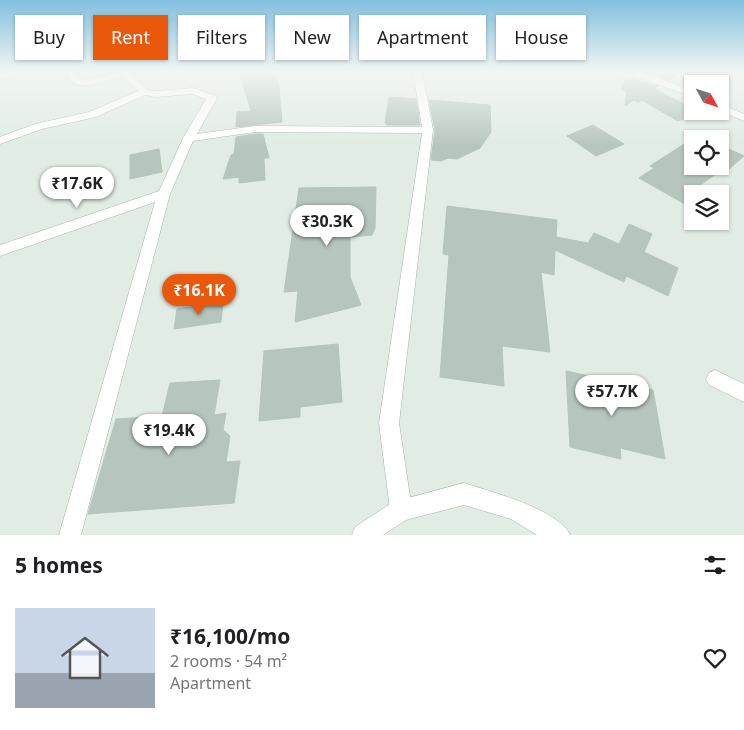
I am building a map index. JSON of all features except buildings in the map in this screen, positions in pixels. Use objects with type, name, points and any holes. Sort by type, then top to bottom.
[{"type":"street","points":[[0,141],[39,126],[92,116],[135,96]]},
{"type":"street","points":[[70,535],[164,194],[189,138],[212,98],[206,96]]},
{"type":"street","points":[[401,510],[390,423],[428,130],[422,96]]},
{"type":"street","points":[[729,111],[744,118]]},
{"type":"street","points":[[189,138],[255,129],[428,130]]},
{"type":"street","points":[[0,251],[164,194]]},
{"type":"street","points":[[715,379],[744,393]]},
{"type":"street","points":[[363,535],[401,510],[464,494],[516,510],[559,535]]}]
